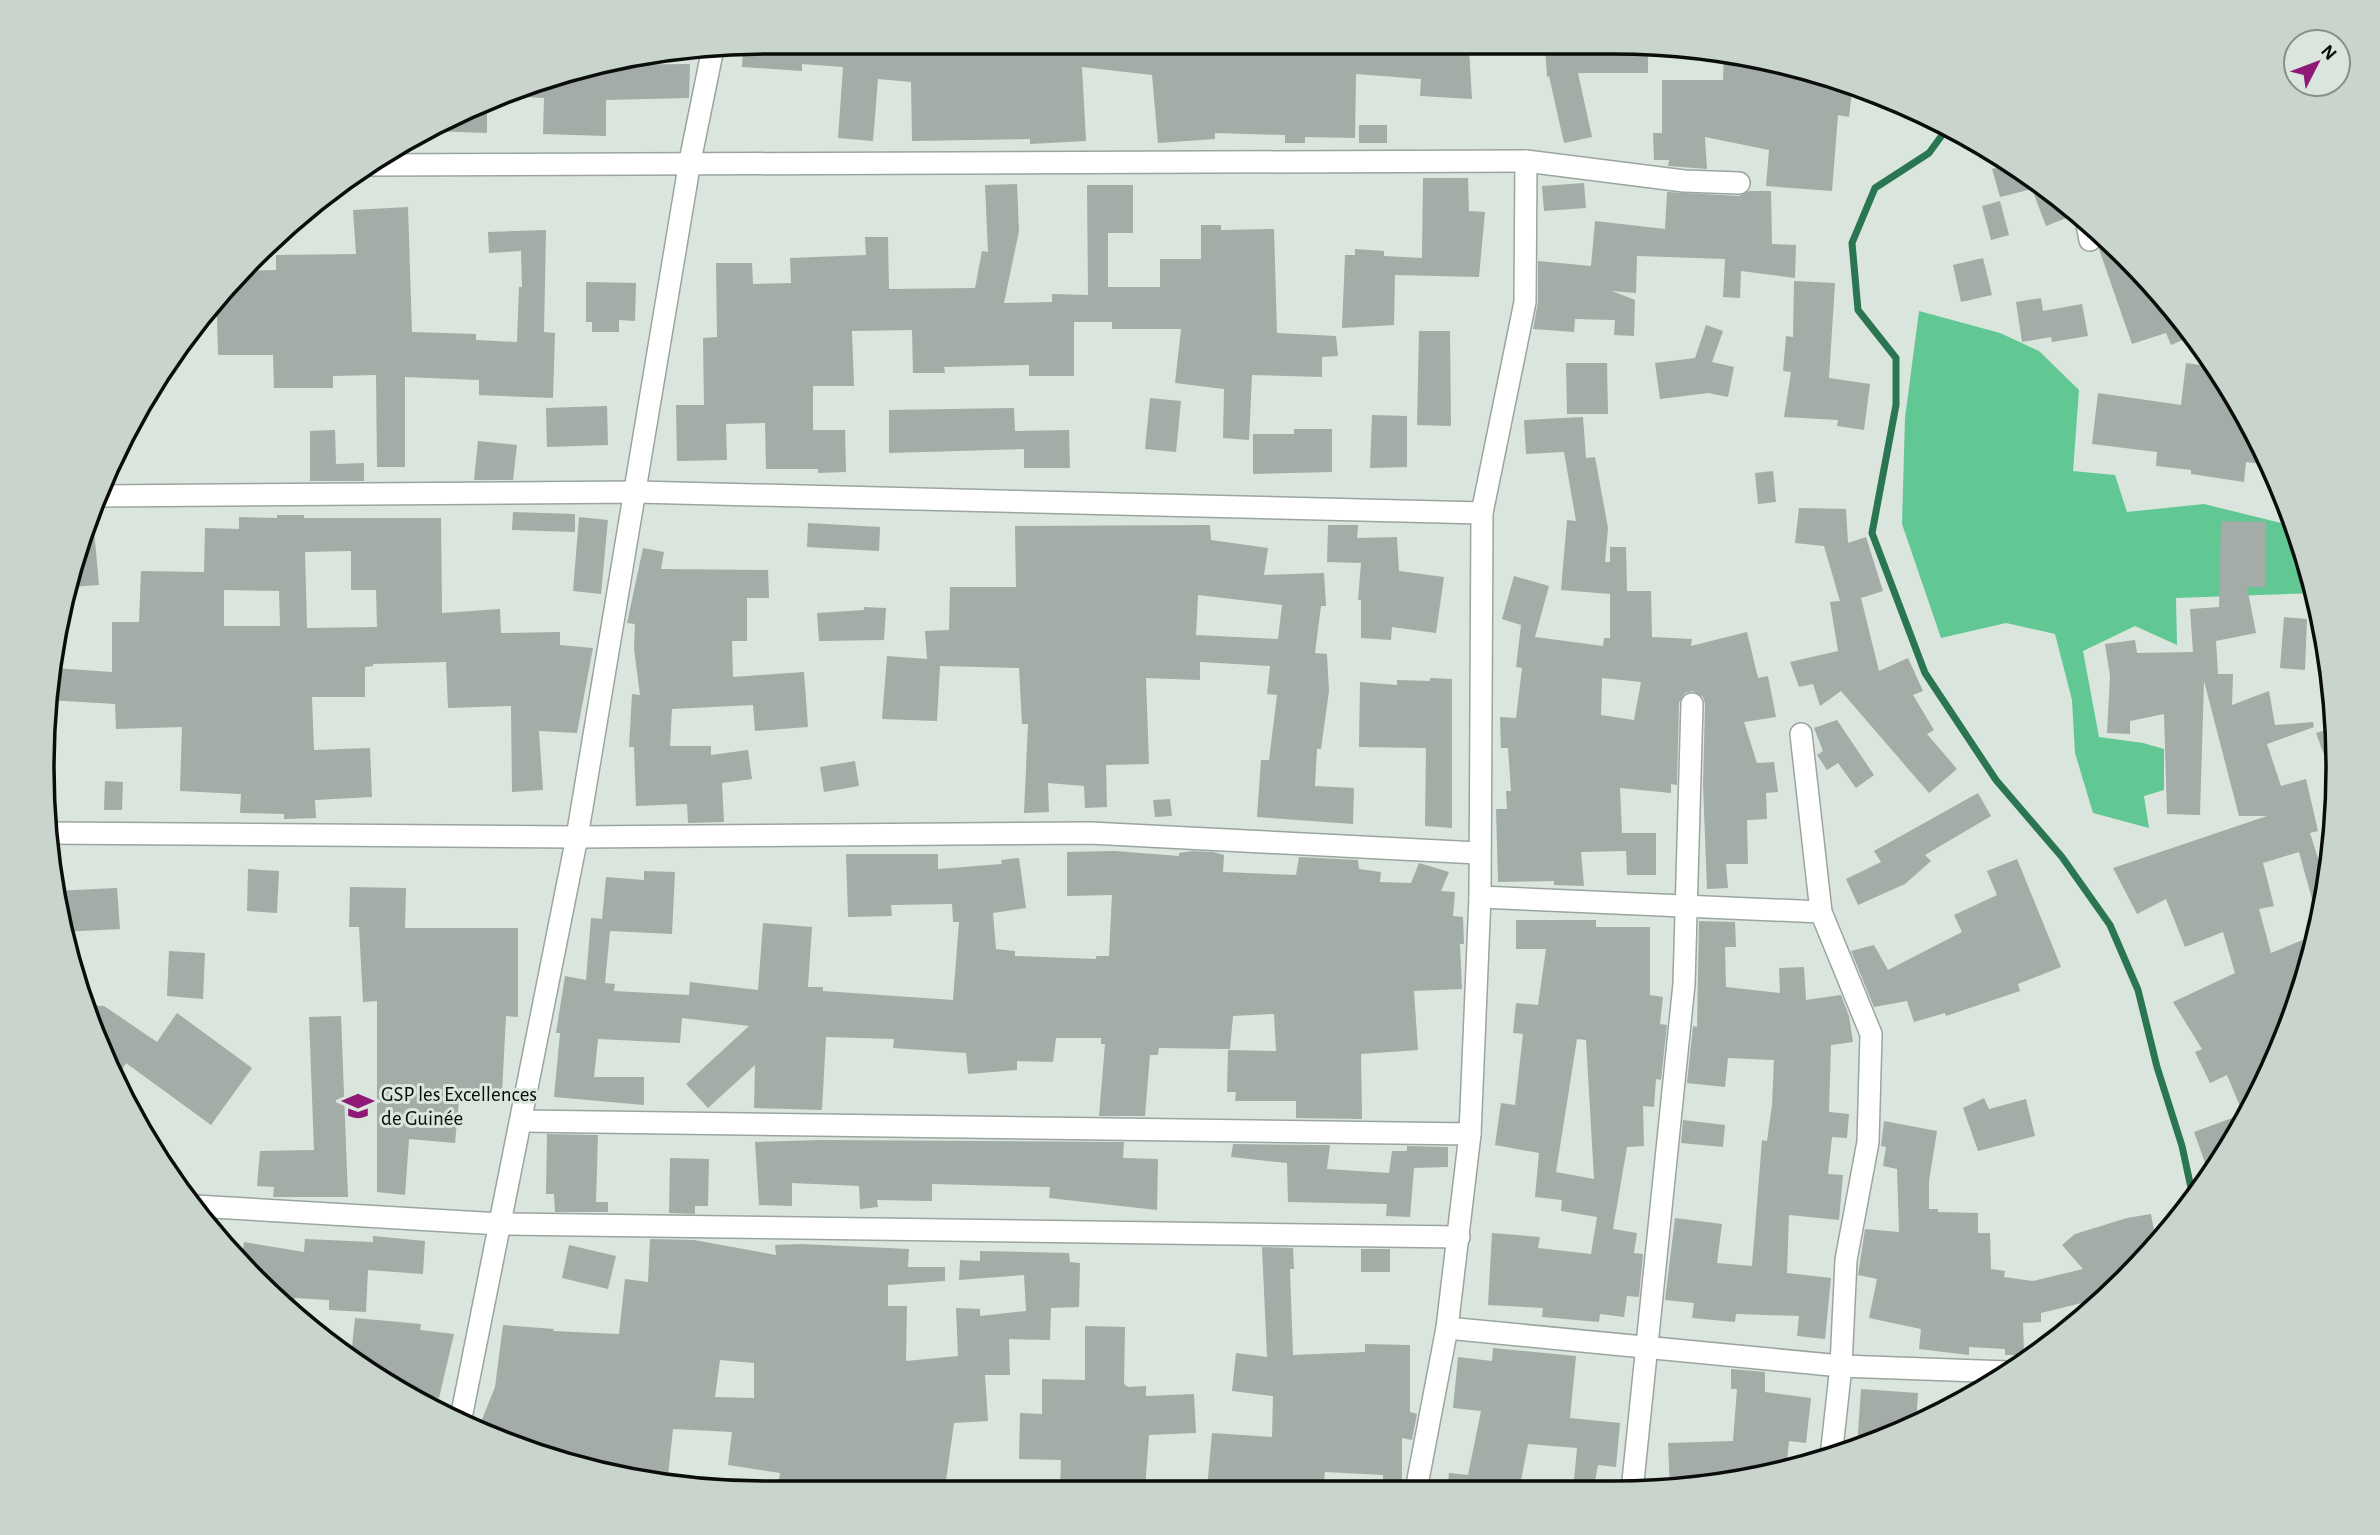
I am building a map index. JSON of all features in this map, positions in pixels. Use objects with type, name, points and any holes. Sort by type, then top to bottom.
[{"type":"street","points":[[462,1412],[577,837],[637,492],[690,161],[711,57]]},
{"type":"street","points":[[386,165],[690,161],[1526,161],[1684,181],[1739,183]]},
{"type":"street","points":[[1418,1481],[1447,1328],[1470,1134],[1480,897],[1478,853],[1482,513],[1525,302],[1526,161]]},
{"type":"street","points":[[109,496],[637,492],[1482,513]]},
{"type":"street","points":[[1633,1480],[1684,984],[1692,704]]},
{"type":"street","points":[[1801,734],[1821,912],[1871,1034],[1868,1142],[1846,1260],[1841,1366],[1832,1446]]},
{"type":"street","points":[[58,833],[577,837],[1090,833],[1478,853]]},
{"type":"street","points":[[1480,897],[1821,912]]},
{"type":"street","points":[[521,1121],[1470,1134]]},
{"type":"street","points":[[206,1207],[500,1224],[1459,1237]]},
{"type":"street","points":[[1447,1328],[1841,1366],[1992,1371]]},
{"type":"green space","points":[[1919,311],[2000,333],[2039,351],[2079,390],[2073,471],[2115,475],[2127,512],[2204,504],[2282,523],[2304,593],[2176,598],[2177,645],[2135,626],[2083,651],[2099,737],[2164,749],[2164,790],[2144,796],[2149,828],[2093,813],[2075,753],[2072,700],[2055,634],[2006,623],[1941,638],[1902,524],[1905,418]]},
{"type":"building","points":[[768,54],[1469,54],[1472,99],[1420,96],[1421,79],[1356,74],[1355,138],[1305,137],[1305,143],[1285,143],[1285,135],[1215,133],[1215,139],[1158,143],[1152,75],[1082,67],[1086,141],[1030,144],[1030,139],[912,141],[911,82],[878,79],[873,141],[838,138],[843,67],[802,64],[802,71],[742,67],[743,55]]},
{"type":"building","points":[[1545,54],[1648,56],[1648,73],[1578,73],[1592,137],[1564,143],[1549,76],[1547,77]]},
{"type":"building","points":[[1724,63],[1797,79],[1851,96],[1849,117],[1838,115],[1832,191],[1766,186],[1769,150],[1705,137],[1707,169],[1668,166],[1669,160],[1654,160],[1653,133],[1662,133],[1662,80],[1723,80]]},
{"type":"building","points":[[648,64],[690,64],[689,98],[606,100],[606,136],[543,134],[544,98],[525,97],[583,79]]},
{"type":"building","points":[[487,113],[487,133],[445,132]]},
{"type":"building","points":[[1359,125],[1387,125],[1387,143],[1359,143]]},
{"type":"building","points":[[1998,167],[2030,189],[2000,197],[1992,169]]},
{"type":"building","points":[[1423,178],[1468,178],[1469,211],[1485,212],[1479,277],[1395,275],[1394,325],[1342,328],[1345,255],[1355,255],[1355,249],[1384,251],[1384,256],[1422,258]]},
{"type":"building","points":[[1584,183],[1586,208],[1544,211],[1542,186]]},
{"type":"building","points":[[1017,184],[1019,231],[1004,303],[1052,302],[1052,294],[1088,295],[1087,185],[1133,185],[1133,233],[1108,233],[1108,287],[1160,287],[1160,259],[1201,259],[1201,225],[1221,225],[1221,230],[1274,229],[1277,333],[1336,336],[1338,356],[1322,357],[1322,377],[1252,375],[1249,440],[1223,438],[1224,389],[1175,383],[1181,329],[1112,329],[1112,322],[1074,322],[1074,376],[1029,376],[1029,365],[944,367],[945,373],[913,373],[912,330],[852,331],[854,386],[813,386],[813,430],[845,430],[846,472],[766,469],[765,423],[726,424],[727,460],[677,461],[676,405],[704,405],[703,338],[717,337],[716,263],[752,263],[753,284],[791,283],[790,258],[866,255],[865,237],[888,237],[889,289],[975,288],[982,251],[988,252],[985,185]]},
{"type":"building","points":[[1749,191],[1771,191],[1772,244],[1796,245],[1795,278],[1741,271],[1740,298],[1723,297],[1725,259],[1637,256],[1636,293],[1612,291],[1635,300],[1634,336],[1614,335],[1615,320],[1575,319],[1574,332],[1533,329],[1538,302],[1538,261],[1591,266],[1595,221],[1665,229],[1667,192],[1739,196]]},
{"type":"building","points":[[2033,192],[2067,218],[2046,226]]},
{"type":"building","points":[[2000,201],[2009,235],[1991,240],[1982,206]]},
{"type":"building","points":[[408,207],[412,332],[476,334],[476,340],[517,342],[519,287],[522,287],[521,251],[489,253],[488,232],[546,230],[544,332],[555,333],[553,398],[479,395],[479,380],[405,377],[405,467],[377,467],[376,375],[333,376],[333,388],[274,388],[273,355],[218,355],[217,317],[215,317],[256,271],[276,270],[276,255],[356,254],[353,210]]},
{"type":"building","points":[[2099,247],[2149,297],[2183,340],[2171,345],[2166,333],[2132,344]]},
{"type":"building","points":[[1983,258],[1992,295],[1961,302],[1953,265]]},
{"type":"building","points":[[1794,281],[1835,283],[1829,378],[1870,384],[1864,430],[1837,426],[1838,420],[1784,417],[1791,372],[1783,371],[1786,336],[1793,337]]},
{"type":"building","points":[[586,282],[636,283],[635,321],[619,320],[619,332],[592,332],[592,322],[586,322]]},
{"type":"building","points":[[2041,298],[2043,311],[2082,304],[2088,336],[2052,342],[2051,337],[2022,342],[2016,302]]},
{"type":"building","points":[[1706,325],[1723,331],[1712,362],[1734,367],[1728,397],[1708,393],[1660,399],[1655,363],[1695,358]]},
{"type":"building","points":[[1419,331],[1450,331],[1451,426],[1417,425]]},
{"type":"building","points":[[1566,363],[1607,363],[1608,414],[1567,414]]},
{"type":"building","points":[[2186,363],[2202,365],[2230,411],[2257,463],[2246,462],[2244,482],[2191,474],[2191,470],[2156,466],[2157,452],[2092,444],[2098,393],[2181,405]]},
{"type":"building","points":[[1150,398],[1181,401],[1176,452],[1145,449]]},
{"type":"building","points":[[607,406],[608,445],[547,447],[546,408]]},
{"type":"building","points":[[1014,408],[1015,431],[1069,430],[1070,468],[1024,468],[1024,449],[889,453],[889,410]]},
{"type":"building","points":[[1372,415],[1407,416],[1407,467],[1370,468]]},
{"type":"building","points":[[1583,417],[1586,458],[1595,457],[1608,528],[1605,562],[1610,562],[1610,547],[1626,547],[1627,591],[1651,591],[1652,637],[1692,639],[1691,646],[1747,632],[1758,678],[1768,676],[1776,717],[1744,722],[1757,763],[1774,762],[1778,792],[1766,793],[1767,819],[1747,820],[1748,864],[1726,864],[1728,888],[1707,889],[1703,785],[1705,704],[1703,697],[1693,691],[1685,693],[1679,703],[1677,785],[1671,784],[1671,793],[1620,788],[1622,833],[1656,833],[1656,875],[1627,875],[1626,851],[1581,852],[1584,886],[1554,885],[1554,881],[1498,882],[1496,809],[1507,809],[1506,791],[1511,791],[1508,748],[1501,748],[1500,717],[1516,718],[1522,668],[1516,667],[1521,625],[1502,619],[1514,576],[1549,586],[1535,637],[1603,646],[1604,638],[1610,638],[1610,594],[1561,590],[1567,520],[1576,521],[1564,452],[1526,454],[1524,420]],"holes":[[[1602,678],[1641,682],[1634,720],[1601,715]]]},
{"type":"building","points":[[1294,429],[1332,429],[1332,472],[1253,474],[1253,434],[1294,434]]},
{"type":"building","points":[[335,430],[336,464],[364,463],[364,481],[310,481],[310,431]]},
{"type":"building","points":[[478,441],[517,445],[513,480],[474,480]]},
{"type":"building","points":[[1773,471],[1776,502],[1758,504],[1755,473]]},
{"type":"building","points":[[1799,508],[1846,509],[1848,543],[1866,537],[1883,591],[1861,598],[1879,671],[1908,658],[1923,691],[1913,695],[1934,730],[1927,734],[1957,769],[1929,793],[1841,691],[1820,706],[1813,684],[1799,687],[1790,662],[1838,651],[1830,602],[1840,601],[1824,546],[1795,543]]},
{"type":"building","points":[[513,512],[575,514],[575,532],[512,530]]},
{"type":"building","points":[[277,515],[304,515],[304,518],[441,518],[442,613],[500,609],[501,633],[560,632],[560,645],[593,648],[577,733],[539,731],[543,790],[512,792],[511,706],[448,708],[446,662],[373,664],[365,667],[365,697],[312,697],[314,750],[370,748],[372,797],[315,800],[316,818],[284,819],[284,814],[240,813],[241,794],[180,791],[182,727],[116,729],[115,704],[58,701],[61,668],[112,672],[112,622],[139,622],[141,571],[204,572],[205,528],[239,529],[239,517],[277,518]],"holes":[[[351,551],[351,590],[376,590],[377,627],[307,628],[305,552]],[[224,590],[279,591],[280,626],[224,626]]]},
{"type":"building","points":[[579,517],[608,520],[601,594],[573,591]]},
{"type":"building","points":[[2221,521],[2266,522],[2265,587],[2247,587],[2256,633],[2216,641],[2218,674],[2233,674],[2232,705],[2269,691],[2275,725],[2313,722],[2314,727],[2267,744],[2281,786],[2306,779],[2318,831],[2310,833],[2320,863],[2313,902],[2299,852],[2263,863],[2274,906],[2259,909],[2271,953],[2304,939],[2288,997],[2240,1106],[2227,1075],[2210,1083],[2195,1052],[2202,1049],[2173,1002],[2235,973],[2223,932],[2185,947],[2166,899],[2137,914],[2113,868],[2267,816],[2239,816],[2204,681],[2200,815],[2167,814],[2164,714],[2130,721],[2130,734],[2107,733],[2110,676],[2105,644],[2135,640],[2137,653],[2193,652],[2190,609],[2219,607]]},
{"type":"building","points":[[808,523],[880,527],[879,551],[807,547]]},
{"type":"building","points":[[1210,525],[1211,540],[1268,548],[1264,575],[1324,573],[1326,606],[1321,606],[1315,653],[1327,654],[1329,691],[1321,749],[1317,749],[1315,786],[1354,788],[1353,824],[1257,817],[1261,760],[1269,760],[1277,695],[1267,694],[1270,666],[1200,662],[1200,680],[1146,678],[1149,764],[1106,765],[1107,807],[1085,808],[1084,786],[1048,783],[1049,812],[1024,813],[1028,724],[1022,724],[1019,668],[940,666],[937,721],[882,719],[887,656],[927,659],[925,631],[949,630],[950,587],[1016,587],[1015,526]],"holes":[[[1198,595],[1282,605],[1278,639],[1196,635]]]},
{"type":"building","points":[[1328,525],[1358,525],[1357,538],[1397,537],[1399,571],[1444,577],[1436,633],[1392,627],[1391,640],[1361,638],[1361,600],[1358,600],[1361,563],[1327,562]]},
{"type":"building","points":[[94,532],[99,585],[78,586]]},
{"type":"building","points":[[643,548],[664,552],[661,569],[768,570],[769,598],[747,598],[747,641],[732,641],[733,677],[804,672],[808,727],[755,731],[753,705],[672,709],[670,746],[711,746],[711,755],[748,750],[752,779],[722,783],[724,822],[688,823],[687,804],[636,806],[634,747],[629,747],[632,694],[640,695],[634,649],[635,624],[627,623]]},
{"type":"building","points":[[864,607],[886,608],[884,640],[819,641],[817,613],[864,610]]},
{"type":"building","points":[[2284,617],[2307,619],[2305,670],[2280,668]]},
{"type":"building","points":[[1430,678],[1452,679],[1452,828],[1425,826],[1426,748],[1359,747],[1360,682],[1397,685],[1397,680],[1430,681]]},
{"type":"building","points":[[1837,720],[1874,775],[1856,788],[1838,763],[1827,770],[1817,755],[1823,751],[1814,728]]},
{"type":"building","points":[[2324,730],[2326,759],[2316,733]]},
{"type":"building","points":[[855,761],[859,786],[824,792],[820,767]]},
{"type":"building","points":[[105,781],[123,782],[122,810],[104,810]]},
{"type":"building","points":[[1978,793],[1991,816],[1925,855],[1931,861],[1905,884],[1858,905],[1846,879],[1881,862],[1874,851]]},
{"type":"building","points":[[1170,799],[1172,816],[1155,817],[1153,800]]},
{"type":"building","points":[[1115,851],[1179,856],[1179,853],[1192,851],[1213,852],[1224,855],[1223,872],[1296,875],[1299,857],[1358,860],[1359,869],[1381,872],[1380,882],[1411,883],[1419,863],[1449,872],[1441,891],[1455,892],[1453,916],[1463,917],[1464,944],[1460,944],[1462,989],[1414,991],[1418,1050],[1361,1054],[1362,1119],[1296,1118],[1296,1101],[1235,1101],[1236,1092],[1227,1092],[1228,1050],[1276,1051],[1274,1014],[1233,1016],[1230,1049],[1159,1048],[1158,1055],[1150,1055],[1145,1116],[1099,1116],[1105,1044],[1101,1044],[1101,1038],[1056,1038],[1053,1062],[1017,1061],[1017,1070],[968,1074],[966,1053],[893,1048],[894,1039],[826,1037],[822,1110],[754,1108],[755,1065],[708,1108],[686,1084],[749,1026],[682,1018],[680,1043],[598,1039],[594,1077],[644,1077],[644,1105],[554,1097],[560,1033],[556,1033],[565,976],[586,980],[591,918],[602,919],[606,877],[644,880],[644,871],[675,872],[672,934],[610,931],[605,983],[615,984],[614,991],[689,995],[690,982],[758,990],[763,923],[812,927],[808,987],[823,987],[823,991],[953,1000],[959,922],[953,922],[952,904],[891,905],[892,916],[848,917],[846,854],[938,854],[938,869],[1002,864],[1001,860],[1019,858],[1026,908],[993,913],[996,949],[1015,951],[1015,956],[1096,959],[1096,956],[1109,956],[1112,895],[1067,896],[1067,852]]},
{"type":"building","points":[[2017,859],[2061,967],[2018,984],[2020,991],[1946,1016],[1945,1013],[1914,1022],[1907,1001],[1874,1007],[1851,951],[1874,945],[1888,970],[1962,932],[1954,915],[1997,895],[1987,871]]},
{"type":"building","points":[[248,869],[279,871],[277,913],[247,911]]},
{"type":"building","points":[[350,887],[406,888],[405,928],[518,928],[518,1017],[506,1016],[502,1093],[460,1089],[455,1143],[409,1139],[405,1195],[377,1192],[377,1001],[363,1002],[359,927],[349,927]]},
{"type":"building","points":[[117,888],[120,929],[74,931],[65,890]]},
{"type":"building","points":[[1516,920],[1596,920],[1596,927],[1650,927],[1650,995],[1663,997],[1660,1024],[1667,1025],[1661,1080],[1656,1079],[1654,1107],[1643,1106],[1644,1146],[1627,1147],[1613,1229],[1637,1233],[1634,1253],[1643,1254],[1639,1297],[1627,1296],[1624,1317],[1600,1314],[1599,1322],[1542,1317],[1543,1308],[1488,1305],[1492,1233],[1540,1237],[1538,1248],[1591,1254],[1597,1217],[1561,1211],[1562,1200],[1535,1197],[1539,1153],[1495,1145],[1501,1103],[1515,1105],[1523,1034],[1513,1033],[1516,1003],[1538,1005],[1546,949],[1516,949]],"holes":[[[1577,1039],[1586,1040],[1594,1179],[1556,1172]]]},
{"type":"building","points":[[1699,921],[1735,922],[1736,947],[1725,947],[1726,987],[1780,993],[1779,968],[1804,967],[1806,1000],[1841,995],[1849,1016],[1853,1042],[1831,1045],[1829,1112],[1849,1114],[1847,1138],[1832,1137],[1828,1174],[1843,1175],[1839,1220],[1789,1215],[1787,1273],[1831,1278],[1825,1339],[1797,1336],[1799,1316],[1736,1314],[1735,1322],[1692,1318],[1694,1303],[1665,1300],[1675,1218],[1722,1224],[1717,1263],[1752,1266],[1762,1140],[1767,1141],[1772,1105],[1774,1060],[1728,1058],[1725,1087],[1687,1083],[1693,1026],[1697,1027]]},
{"type":"building","points":[[169,951],[205,953],[203,999],[167,996]]},
{"type":"building","points":[[95,1006],[104,1006],[157,1042],[177,1013],[252,1068],[211,1125],[126,1063],[122,1069]]},
{"type":"building","points":[[341,1016],[348,1197],[273,1197],[274,1187],[257,1186],[260,1151],[314,1150],[309,1017]]},
{"type":"building","points":[[1984,1098],[1989,1109],[2026,1099],[2035,1136],[1978,1151],[1963,1108]]},
{"type":"building","points":[[2233,1117],[2206,1165],[2194,1132]]},
{"type":"building","points":[[1683,1120],[1725,1125],[1723,1147],[1681,1143]]},
{"type":"building","points":[[1884,1121],[1937,1131],[1929,1181],[1929,1209],[1938,1209],[1938,1212],[1978,1213],[1978,1233],[1990,1233],[1991,1269],[2005,1271],[2004,1277],[2033,1281],[2083,1269],[2062,1245],[2075,1234],[2127,1218],[2151,1214],[2154,1232],[2085,1302],[2041,1313],[2041,1322],[2023,1323],[2024,1350],[2017,1355],[2005,1355],[2005,1349],[1969,1347],[1969,1355],[1919,1349],[1921,1329],[1869,1318],[1877,1279],[1858,1275],[1865,1229],[1899,1232],[1897,1169],[1883,1166],[1886,1147],[1881,1146]]},
{"type":"building","points":[[547,1134],[598,1135],[596,1202],[608,1202],[608,1212],[555,1212],[554,1194],[546,1194]]},
{"type":"building","points":[[755,1142],[1124,1142],[1123,1158],[1158,1159],[1157,1210],[1049,1198],[1050,1187],[932,1184],[932,1201],[877,1200],[878,1207],[860,1209],[859,1186],[792,1183],[792,1206],[759,1205]]},
{"type":"building","points":[[1233,1144],[1330,1145],[1327,1169],[1389,1173],[1392,1151],[1407,1151],[1407,1146],[1448,1147],[1448,1167],[1414,1168],[1410,1217],[1386,1216],[1387,1204],[1288,1202],[1287,1163],[1231,1157]]},
{"type":"building","points":[[670,1158],[709,1159],[708,1206],[695,1206],[695,1214],[669,1213]]},
{"type":"building","points":[[373,1236],[425,1241],[423,1274],[368,1270],[366,1312],[329,1310],[329,1300],[295,1298],[295,1302],[243,1251],[244,1242],[304,1252],[305,1239],[373,1242]]},
{"type":"building","points":[[650,1239],[694,1240],[776,1255],[775,1245],[909,1249],[908,1267],[945,1267],[945,1281],[888,1285],[888,1306],[907,1306],[906,1361],[958,1356],[956,1308],[980,1309],[980,1316],[1026,1311],[1024,1275],[959,1280],[960,1260],[980,1261],[980,1251],[1069,1253],[1070,1262],[1080,1263],[1079,1307],[1051,1308],[1050,1340],[1009,1339],[1010,1375],[985,1375],[988,1421],[954,1423],[946,1481],[779,1480],[780,1473],[728,1465],[732,1432],[673,1429],[668,1474],[583,1456],[538,1443],[482,1420],[495,1387],[503,1325],[554,1329],[553,1331],[619,1334],[625,1279],[648,1282]],"holes":[[[720,1360],[754,1363],[754,1398],[715,1397]]]},
{"type":"building","points":[[569,1245],[616,1256],[608,1289],[562,1278]]},
{"type":"building","points":[[1262,1247],[1293,1248],[1294,1269],[1290,1269],[1293,1355],[1365,1352],[1365,1344],[1410,1345],[1410,1412],[1417,1414],[1412,1440],[1402,1438],[1402,1481],[1383,1481],[1383,1475],[1325,1472],[1324,1481],[1208,1481],[1212,1433],[1272,1437],[1273,1396],[1232,1391],[1236,1353],[1267,1357]]},
{"type":"building","points":[[1361,1249],[1390,1249],[1390,1272],[1361,1272]]},
{"type":"building","points":[[355,1318],[421,1324],[420,1330],[454,1334],[439,1398],[411,1385],[352,1347]]},
{"type":"building","points":[[1085,1326],[1125,1327],[1124,1384],[1128,1387],[1146,1386],[1146,1396],[1194,1394],[1196,1433],[1149,1435],[1146,1481],[1060,1481],[1061,1460],[1019,1459],[1020,1413],[1042,1414],[1042,1379],[1085,1380]]},
{"type":"building","points":[[1493,1348],[1576,1356],[1570,1418],[1620,1423],[1616,1467],[1598,1465],[1595,1481],[1574,1481],[1577,1448],[1528,1444],[1521,1481],[1448,1481],[1449,1473],[1468,1475],[1481,1411],[1453,1408],[1458,1357],[1492,1361]]},
{"type":"building","points":[[1731,1369],[1765,1372],[1765,1392],[1811,1398],[1806,1443],[1789,1441],[1787,1458],[1706,1475],[1669,1478],[1668,1443],[1733,1441],[1737,1389],[1731,1389]]},
{"type":"building","points":[[1861,1389],[1918,1393],[1917,1412],[1858,1437]]},
{"type":"waterway","points":[[1942,135],[1929,153],[1875,188],[1852,243],[1858,310],[1896,358],[1896,405],[1872,533],[1925,673],[1996,780],[2062,857],[2110,925],[2138,990],[2190,1185]]},
{"type":"place","name":"GSP les Excellences de Guinée","points":[[358,1106]]}]
